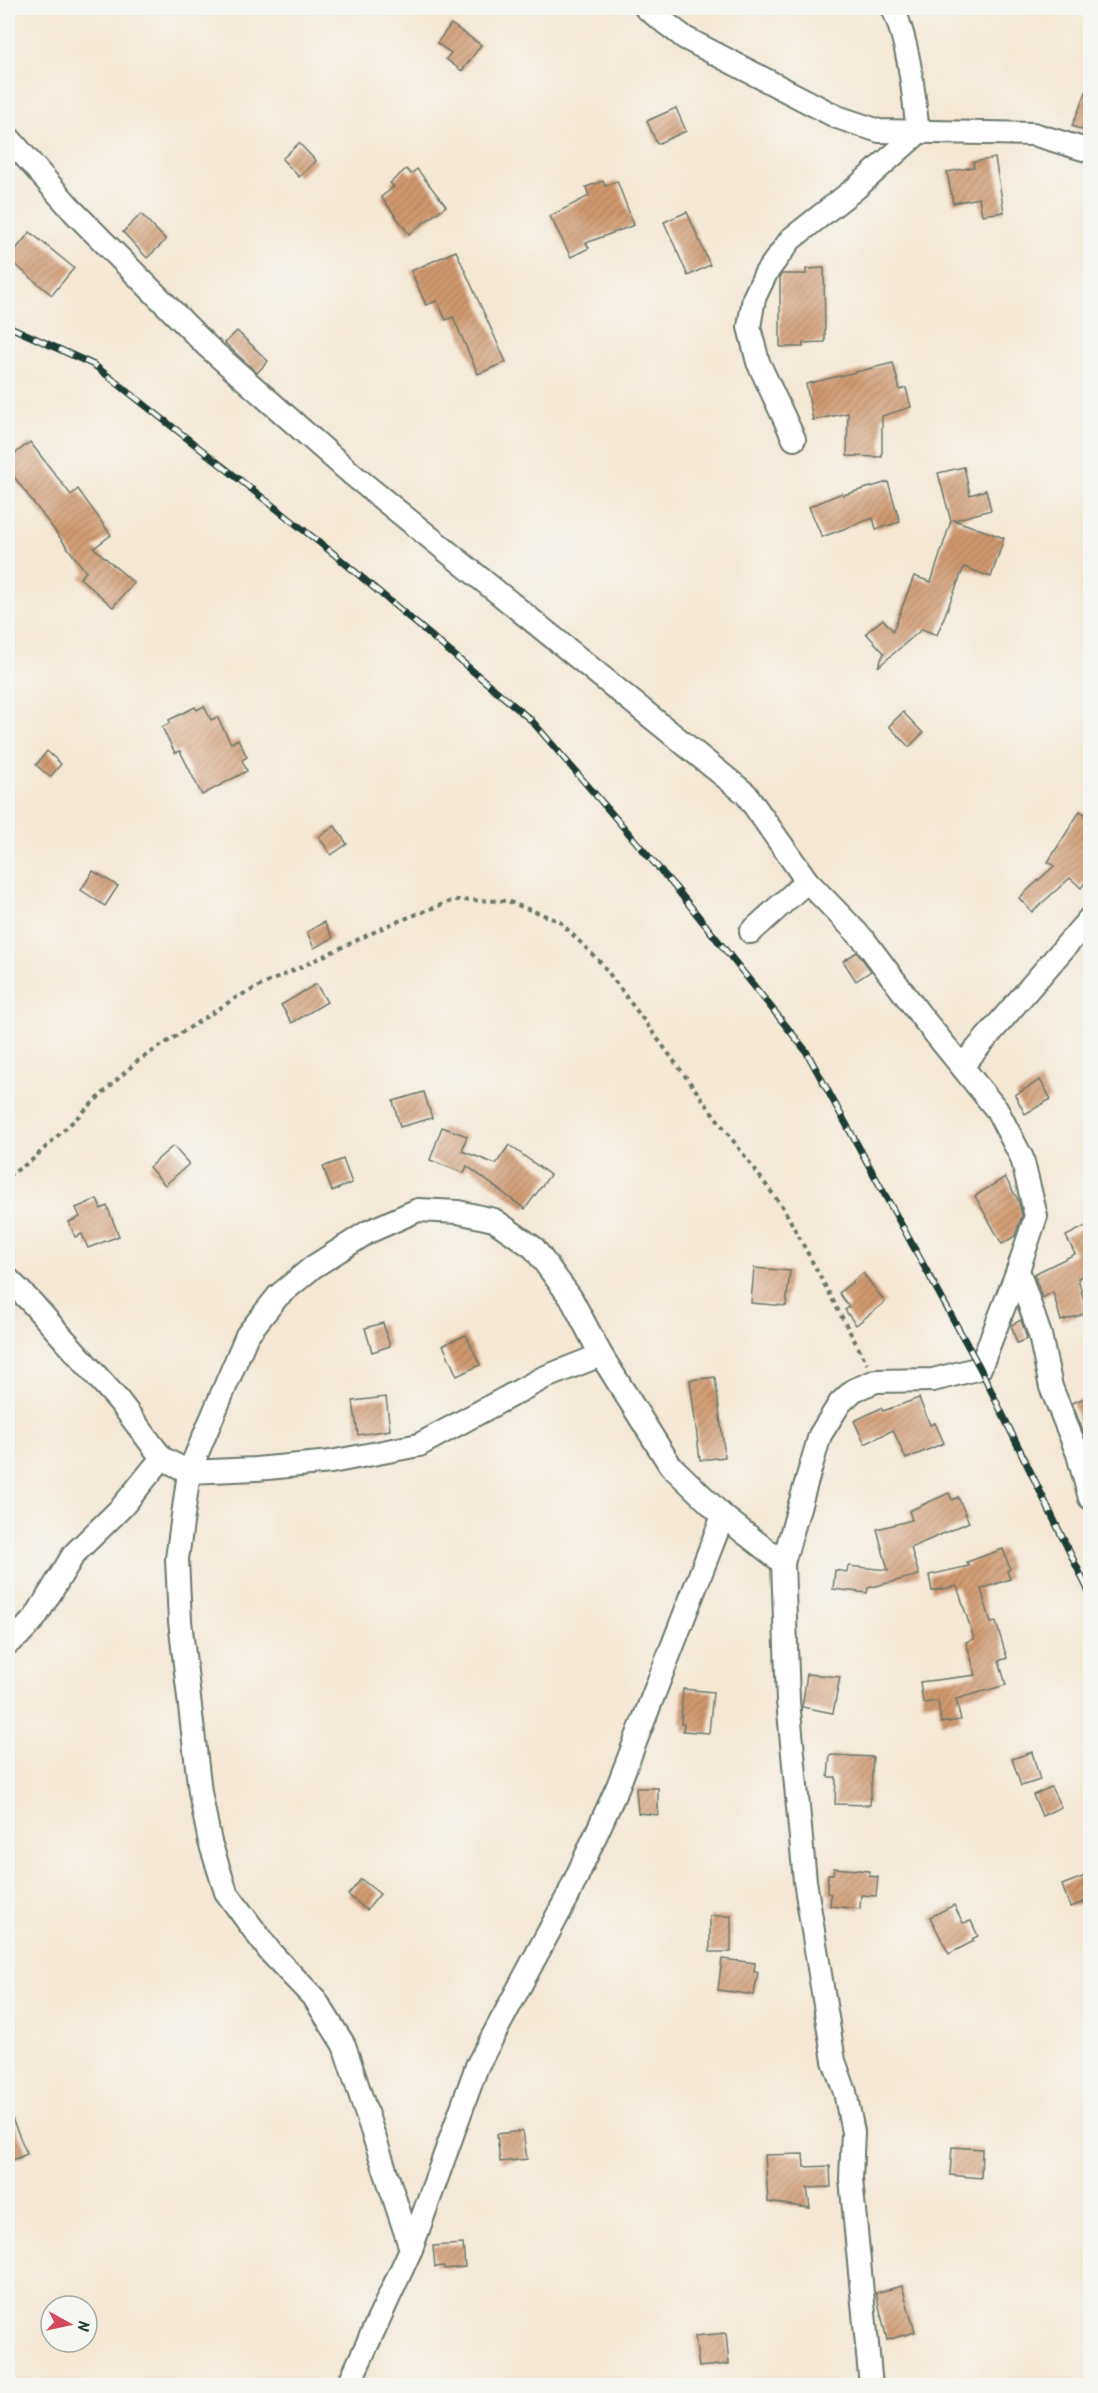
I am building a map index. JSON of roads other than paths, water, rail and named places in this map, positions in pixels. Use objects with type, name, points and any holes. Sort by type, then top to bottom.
[{"type":"street","points":[[646,8],[685,38],[837,117],[879,131],[1033,134],[1090,151]]},
{"type":"street","points":[[893,8],[903,32],[910,65],[918,133]]},
{"type":"street","points":[[794,439],[758,362],[749,327],[754,298],[766,273],[791,239],[856,188],[918,133]]},
{"type":"street","points":[[8,137],[74,212],[207,346],[353,476],[746,794],[807,881],[865,941],[921,1017],[997,1110],[1022,1158],[1036,1216],[980,1368],[933,1380],[876,1381],[854,1390],[840,1403],[820,1435],[783,1563],[788,1701],[805,1881],[834,2061],[845,2092],[853,2132],[851,2179],[871,2385]]},
{"type":"street","points":[[751,932],[807,881]]},
{"type":"street","points":[[962,1066],[1090,918]]},
{"type":"street","points":[[411,2248],[345,2045],[315,1999],[271,1953],[226,1892],[210,1842],[200,1792],[180,1621],[177,1570],[189,1472],[248,1335],[278,1296],[313,1267],[368,1232],[418,1210],[458,1212],[494,1220],[534,1248],[571,1298],[601,1355],[670,1465],[723,1516],[783,1563]]},
{"type":"street","points":[[1018,1270],[1040,1335],[1051,1387],[1084,1454],[1090,1498]]},
{"type":"street","points":[[8,1280],[119,1401],[162,1458],[189,1472],[331,1462],[419,1445],[543,1378],[601,1355]]},
{"type":"street","points":[[8,1642],[20,1635],[35,1618],[74,1554],[122,1507],[162,1458]]},
{"type":"street","points":[[348,2385],[411,2248],[477,2066],[568,1896],[618,1786],[723,1516]]},
{"type":"railway","points":[[8,326],[94,365],[334,554],[532,721],[675,887],[806,1051],[980,1368],[1090,1594]]}]
